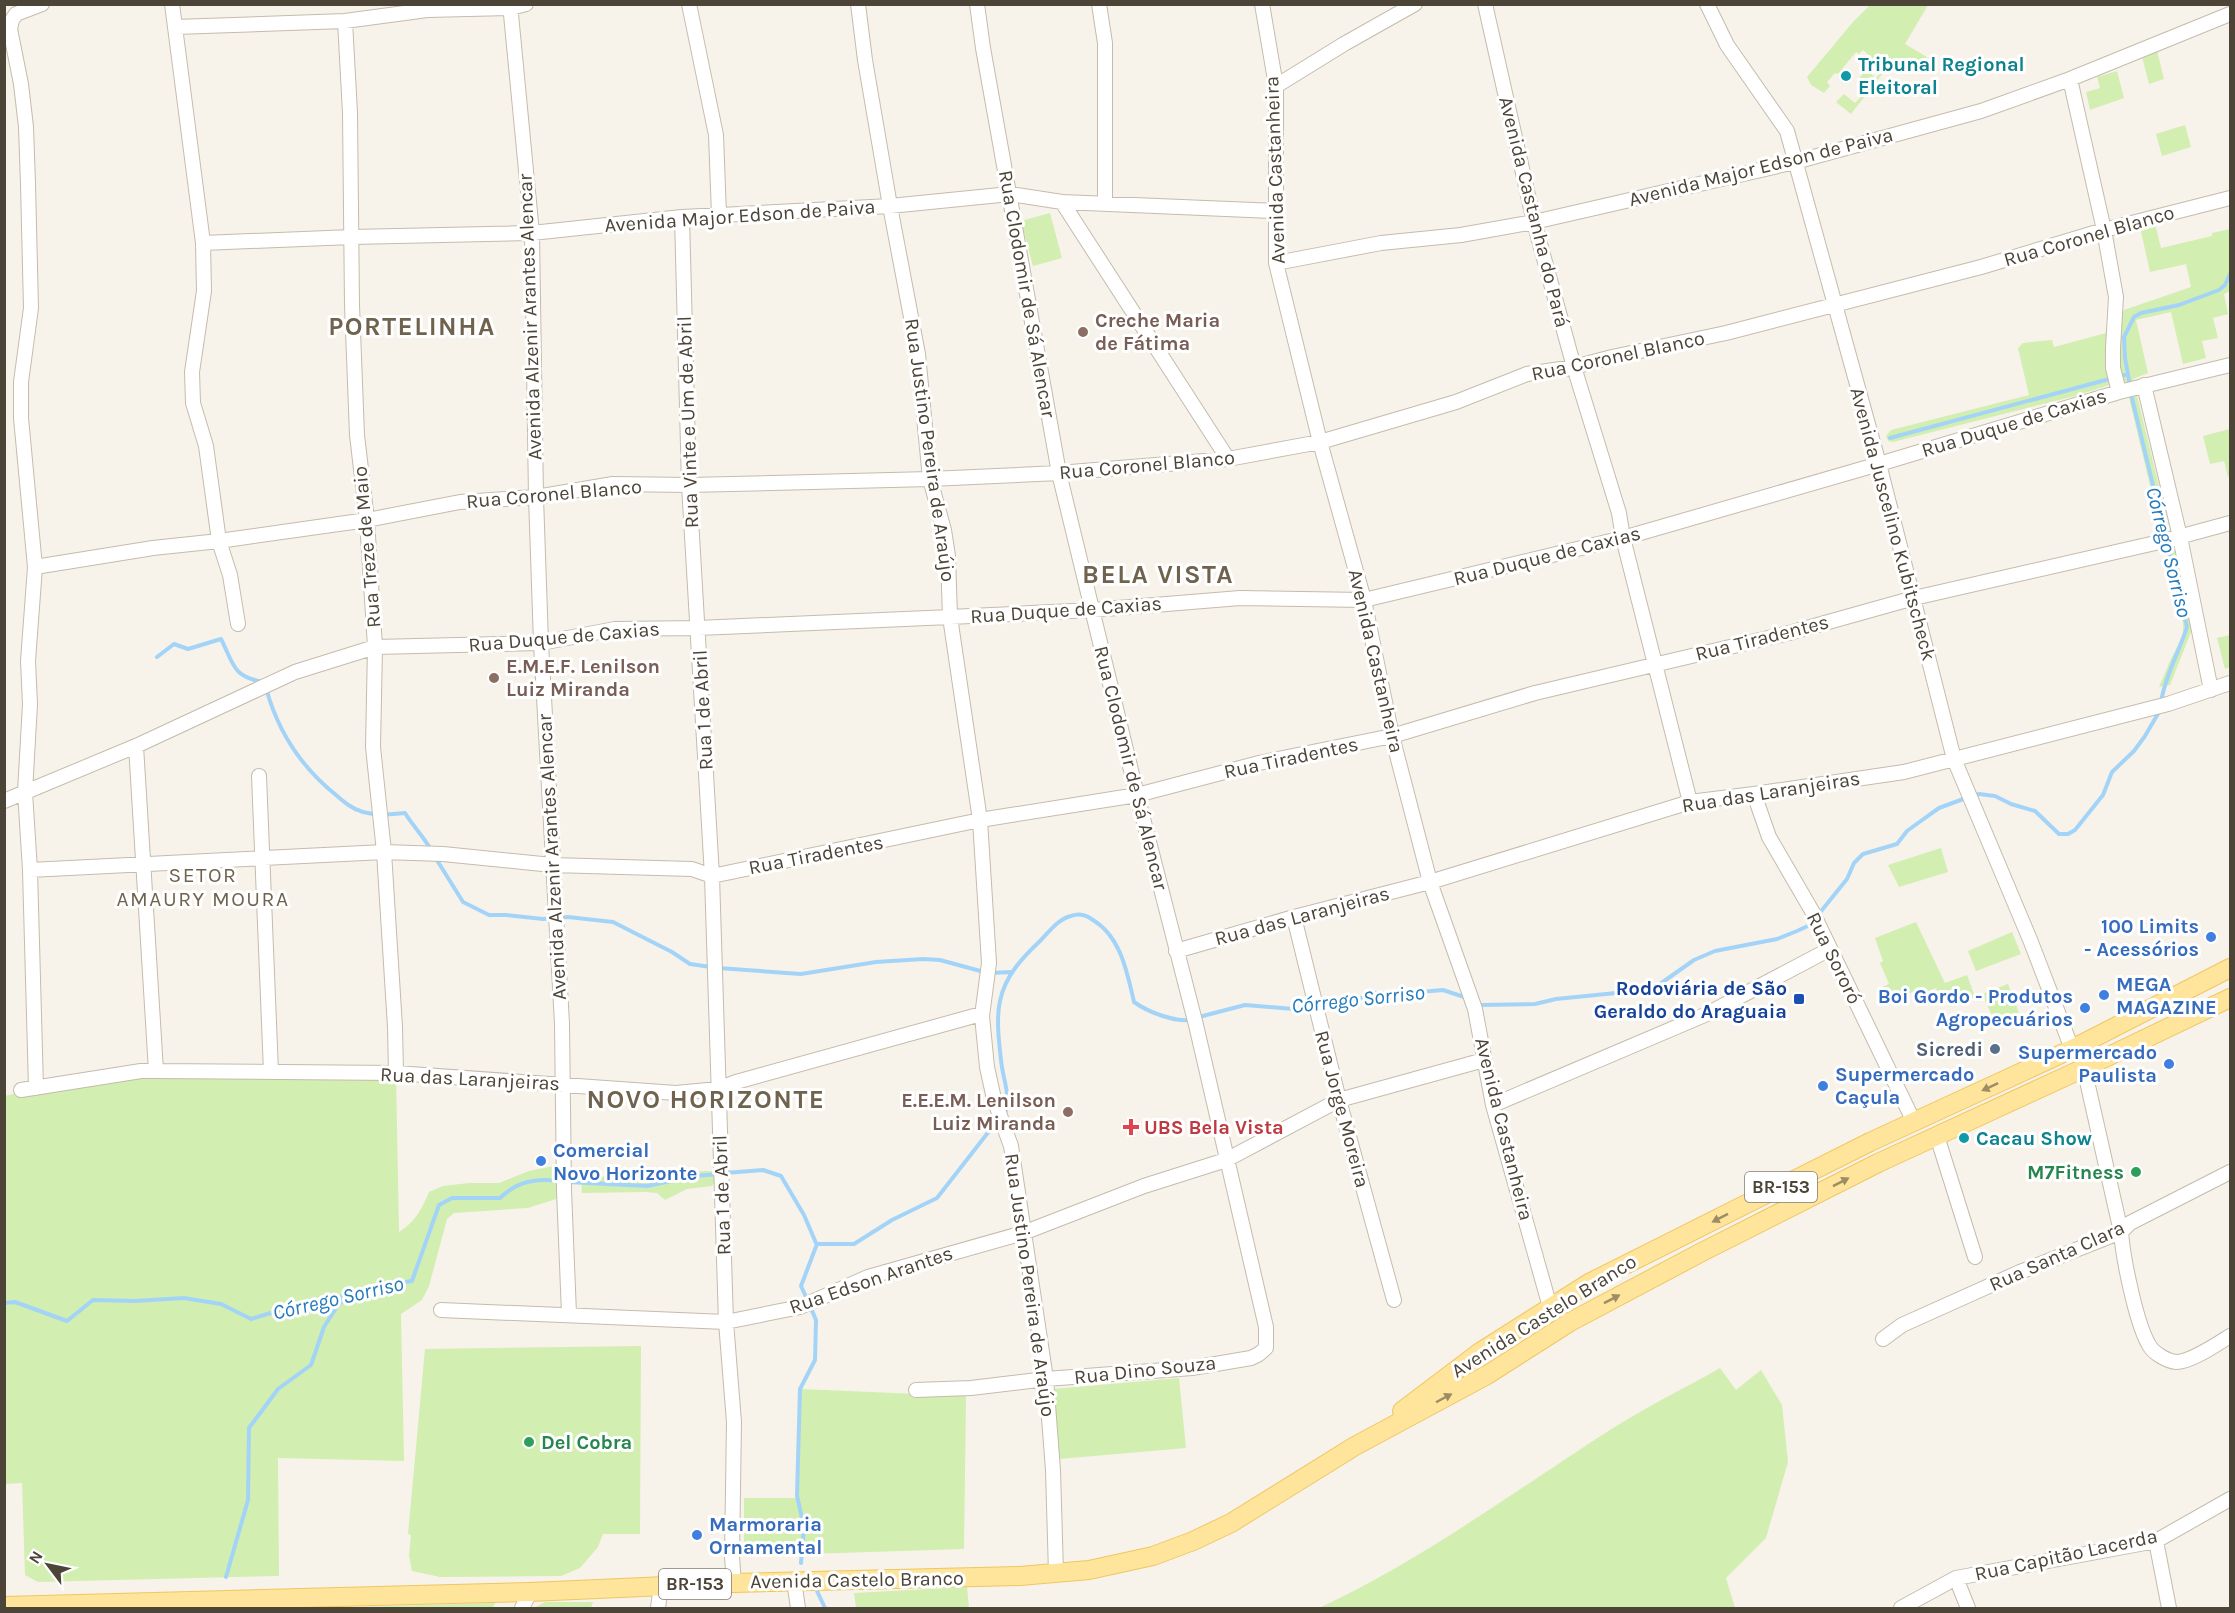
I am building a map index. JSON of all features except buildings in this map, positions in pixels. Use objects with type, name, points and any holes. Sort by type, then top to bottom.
[{"type":"main road","name":"Avenida Castelo Branco","points":[[1355,1446],[1462,1365],[1589,1283],[1914,1122],[2072,1049],[2230,968]]},
{"type":"main road","name":"Avenida Castelo Branco","points":[[4,1606],[1020,1576],[1127,1563],[1174,1549],[1231,1523],[1355,1446],[1487,1375],[1599,1306],[1878,1163],[2230,998]]},
{"type":"main road","points":[[1914,1122],[1920,1144]]},
{"type":"street","points":[[36,1088],[30,870],[25,792],[30,704],[28,661],[35,567],[21,418],[21,382],[31,308],[26,127],[21,84],[10,29],[16,14],[42,4]]},
{"type":"street","points":[[172,4],[203,243],[204,291],[192,372],[193,403],[206,446],[219,541],[230,575],[238,624]]},
{"type":"street","points":[[175,27],[345,21],[426,7],[526,4]]},
{"type":"street","points":[[689,4],[716,135],[718,215]]},
{"type":"street","name":"Rua Justino Pereira de Araújo","points":[[858,4],[865,60],[890,206],[918,354],[930,479],[945,538],[950,617],[980,820],[989,963],[982,1016],[989,1078],[1011,1146],[1046,1379],[1053,1470],[1056,1573]]},
{"type":"street","name":"Rua Clodomir de Sá Alencar","points":[[977,4],[982,48],[1059,473],[1137,795],[1196,1025],[1266,1327],[1266,1348],[1251,1358],[1230,1361]]},
{"type":"street","points":[[1100,4],[1105,43],[1105,203]]},
{"type":"street","name":"Avenida Castanheira","points":[[1262,4],[1276,86],[1276,263],[1320,442],[1364,600],[1392,736],[1430,882],[1475,1009],[1494,1105],[1550,1308]]},
{"type":"street","points":[[1387,4],[1389,19]]},
{"type":"street","points":[[1276,86],[1415,4]]},
{"type":"street","name":"Avenida Castanha do Pará","points":[[1485,4],[1534,222],[1574,368],[1619,513],[1623,538],[1690,802]]},
{"type":"street","name":"Avenida Juscelino Kubitscheck","points":[[1707,4],[1727,45],[1788,131],[1879,464],[1954,759],[2031,942],[2072,1049]]},
{"type":"street","name":"Avenida Alzenir Arantes Alencar","points":[[511,6],[532,233],[536,497],[541,643],[564,1084],[564,1190],[569,1314]]},
{"type":"street","name":"Avenida Major Edson de Paiva","points":[[1276,263],[1381,243],[1461,235],[1534,222],[1795,162],[1981,111],[2070,79],[2230,14]]},
{"type":"street","name":"Rua Treze de Maio","points":[[345,21],[350,114],[352,305],[357,435],[367,520],[375,647],[373,747],[384,852],[396,1073]]},
{"type":"street","points":[[2070,79],[2104,230],[2116,297],[2114,368],[2131,389],[2211,690]]},
{"type":"street","name":"Avenida Major Edson de Paiva","points":[[203,243],[532,233],[682,217],[890,206],[1010,194],[1062,202],[1275,211]]},
{"type":"street","name":"Rua Coronel Blanco","points":[[35,567],[153,548],[367,520],[459,502],[536,497],[613,484],[689,485],[930,479],[1059,473],[1228,459],[1320,442],[1456,402],[1527,374],[1574,368],[1612,357],[1726,333],[1981,267],[2104,230],[2230,198]]},
{"type":"street","points":[[1062,202],[1228,459]]},
{"type":"street","name":"Rua Vinte e Um de Abril","points":[[682,217],[689,485],[698,628]]},
{"type":"street","name":"Rua Duque de Caxias","points":[[136,746],[295,672],[375,647],[541,643],[615,629],[698,628],[1093,610],[1240,598],[1364,600],[1623,538],[2131,389],[2230,364]]},
{"type":"street","name":"Rua Tiradentes","points":[[384,852],[443,854],[552,865],[692,869],[712,876],[980,820],[1137,795],[1259,763],[1392,736],[1536,693],[1789,633],[1914,598],[2172,539],[2230,523]]},
{"type":"street","name":"Rua 1 de Abril","points":[[698,628],[712,876],[726,1322],[734,1422],[732,1557],[734,1583]]},
{"type":"street","name":"Rua das Laranjeiras","points":[[1176,951],[1294,917],[1430,882],[1690,802],[1754,795],[1904,772],[2168,704],[2230,683]]},
{"type":"street","points":[[4,801],[136,746],[156,1071]]},
{"type":"street","points":[[259,776],[271,1072]]},
{"type":"street","name":"Rua Sororó","points":[[1754,795],[1769,837],[1814,917],[1914,1122]]},
{"type":"street","points":[[30,870],[384,852]]},
{"type":"street","name":"Rua Jorge Moreira","points":[[1294,917],[1339,1100],[1394,1300]]},
{"type":"street","points":[[1494,1105],[1707,1014],[1830,949]]},
{"type":"street","name":"Rua das Laranjeiras","points":[[21,1090],[141,1071],[156,1071],[396,1073],[676,1094],[718,1089],[974,1016],[982,1016]]},
{"type":"street","name":"Rua Edson Arantes","points":[[441,1310],[726,1322],[800,1307],[868,1277],[1023,1233],[1144,1186],[1226,1160],[1339,1100],[1484,1060]]},
{"type":"street","points":[[2084,1068],[2121,1232],[2124,1259],[2140,1323],[2148,1344],[2159,1355],[2177,1362],[2230,1336]]},
{"type":"street","points":[[1937,1136],[1975,1257]]},
{"type":"street","name":"Rua Santa Clara","points":[[1883,1339],[1902,1325],[2009,1276],[2121,1232],[2130,1223],[2230,1172]]},
{"type":"street","name":"Rua Dino Souza","points":[[916,1390],[971,1388],[1046,1379],[1192,1368],[1230,1361]]},
{"type":"street","name":"Rua Capitão Lacerda","points":[[1901,1608],[1956,1578],[2156,1541],[2230,1499]]},
{"type":"street","points":[[2156,1541],[2169,1608]]},
{"type":"street","points":[[1956,1578],[1968,1608]]},
{"type":"street","points":[[794,1581],[798,1608]]},
{"type":"street","points":[[658,1608],[661,1585]]},
{"type":"street","points":[[522,1608],[530,1592]]},
{"type":"green space","points":[[1871,4],[1928,5],[1905,44],[1927,57],[1916,74],[1893,60],[1851,114],[1836,102],[1844,94],[1855,103],[1867,90],[1857,81],[1866,70],[1876,78],[1884,69],[1863,50],[1859,54],[1856,52],[1838,74],[1835,73],[1827,82],[1830,86],[1824,93],[1811,85],[1807,77]]},
{"type":"green space","points":[[2156,47],[2164,79],[2149,84],[2141,53]]},
{"type":"green space","points":[[2117,71],[2124,98],[2090,110],[2086,92],[2100,88],[2097,77]]},
{"type":"green space","points":[[2185,125],[2191,147],[2162,156],[2156,134]]},
{"type":"green space","points":[[1050,213],[1062,258],[1033,266],[1021,221]]},
{"type":"green space","points":[[2155,224],[2161,248],[2212,236],[2212,233],[2230,229],[2230,291],[2224,294],[2228,314],[2213,318],[2218,338],[2202,341],[2206,358],[2183,364],[2171,312],[2136,320],[2148,373],[2133,379],[2193,620],[2191,632],[2170,685],[2159,687],[2183,635],[2183,623],[2125,381],[2119,375],[2121,315],[2124,310],[2191,287],[2186,264],[2150,272],[2140,227]]},
{"type":"green space","points":[[2110,332],[2112,383],[2109,385],[2075,396],[1893,442],[1888,441],[1886,436],[1891,430],[2029,395],[2018,348],[2023,343],[2052,340],[2054,347]]},
{"type":"green space","points":[[2230,429],[2230,476],[2228,477],[2224,461],[2210,464],[2203,436]]},
{"type":"green space","points":[[2230,635],[2230,667],[2225,669],[2217,638]]},
{"type":"green space","points":[[1941,848],[1948,872],[1899,887],[1888,865]]},
{"type":"green space","points":[[1916,922],[1945,983],[1967,975],[1975,997],[1965,1000],[1962,993],[1942,1002],[1936,988],[1926,992],[1924,987],[1896,999],[1891,998],[1884,1001],[1878,989],[1889,984],[1880,963],[1883,961],[1875,938]]},
{"type":"green space","points":[[2012,932],[2021,954],[1976,971],[1968,951]]},
{"type":"green space","points":[[2008,984],[2019,1013],[1996,1024],[1982,994]]},
{"type":"green space","points":[[156,1071],[396,1073],[399,1232],[417,1215],[429,1192],[443,1186],[499,1183],[529,1171],[554,1166],[560,1171],[559,1192],[556,1199],[528,1208],[454,1213],[447,1219],[429,1286],[422,1300],[401,1314],[404,1461],[278,1458],[279,1576],[38,1582],[25,1575],[22,1483],[5,1484],[5,1096],[36,1088]]},
{"type":"green space","points":[[650,1168],[666,1174],[715,1172],[715,1181],[712,1186],[687,1189],[665,1200],[657,1193],[582,1193],[581,1177],[584,1175],[635,1179],[644,1169]]},
{"type":"green space","points":[[641,1346],[640,1534],[603,1534],[598,1547],[580,1568],[561,1576],[440,1577],[412,1571],[409,1556],[411,1535],[408,1534],[425,1349]]},
{"type":"green space","points":[[1720,1368],[1736,1390],[1761,1370],[1782,1405],[1788,1462],[1766,1538],[1726,1578],[1735,1608],[1319,1608],[1358,1589],[1433,1546],[1613,1428]]},
{"type":"green space","points":[[1179,1378],[1186,1448],[1059,1459],[1053,1389]]},
{"type":"green space","points":[[800,1389],[966,1396],[964,1549],[744,1556],[744,1498],[797,1498]]},
{"type":"green space","points":[[967,1587],[969,1608],[856,1608],[854,1593]]},
{"type":"green space","points":[[545,1602],[593,1602],[591,1608],[534,1608]]},
{"type":"green space","points":[[495,1603],[493,1608],[357,1608],[358,1607]]},
{"type":"waterway","name":"Córrego Sorriso","points":[[2130,386],[2124,337],[2134,317],[2141,313],[2179,305],[2219,290],[2225,285],[2230,274]]},
{"type":"waterway","points":[[1890,438],[2128,374]]},
{"type":"waterway","name":"Córrego Sorriso","points":[[2131,394],[2187,627],[2169,673],[2161,702]]},
{"type":"waterway","points":[[157,657],[174,644],[188,649],[221,639],[235,668],[246,677],[264,682]]},
{"type":"waterway","points":[[266,688],[277,719],[292,748],[323,784],[345,803],[359,811],[379,814],[405,813],[431,850]]},
{"type":"waterway","name":"Córrego Sorriso","points":[[1973,796],[1979,794],[1995,796],[2011,804],[2035,811],[2059,834],[2068,834],[2075,830],[2103,795],[2112,772],[2134,751],[2159,712]]},
{"type":"waterway","name":"Córrego Sorriso","points":[[1818,915],[1847,879],[1854,863],[1863,854],[1897,844],[1907,831],[1939,808],[1966,798]]},
{"type":"waterway","points":[[435,857],[463,902],[489,915],[543,919],[568,917],[613,922],[672,952],[690,964],[711,967]]},
{"type":"waterway","name":"Córrego Sorriso","points":[[1005,1114],[1007,1093],[998,1023],[1002,992],[1021,961],[1062,920],[1077,915],[1085,916],[1103,927],[1121,956],[1134,1002],[1161,1016],[1191,1020]]},
{"type":"waterway","name":"Córrego Sorriso","points":[[1477,1003],[1481,1005],[1535,1004],[1556,999],[1636,991],[1660,984],[1694,960],[1715,951],[1777,939],[1810,925],[1813,921]]},
{"type":"waterway","points":[[718,968],[801,974],[876,962],[923,959],[940,960],[984,972]]},
{"type":"waterway","points":[[991,973],[1011,972]]},
{"type":"waterway","name":"Córrego Sorriso","points":[[1319,1007],[1357,1000],[1373,993],[1443,990],[1467,998]]},
{"type":"waterway","name":"Córrego Sorriso","points":[[1199,1017],[1245,1005],[1294,1009],[1312,1007]]},
{"type":"waterway","name":"Córrego Sorriso","points":[[817,1244],[854,1244],[892,1220],[937,1198],[997,1121]]},
{"type":"waterway","name":"Córrego Sorriso","points":[[725,1173],[763,1170],[781,1176],[804,1215],[816,1243]]},
{"type":"waterway","name":"Córrego Sorriso","points":[[568,1182],[647,1186],[695,1176],[718,1174]]},
{"type":"waterway","name":"Córrego Sorriso","points":[[4,1303],[15,1302],[67,1321],[93,1300],[135,1301],[184,1298],[221,1304],[251,1319],[290,1307],[338,1298],[367,1288],[412,1281],[439,1205],[452,1198],[500,1198],[513,1188],[527,1182],[560,1181]]},
{"type":"waterway","points":[[807,1299],[801,1286],[817,1244]]},
{"type":"waterway","points":[[226,1577],[248,1500],[249,1428],[278,1389],[311,1365],[324,1327],[347,1296]]},
{"type":"waterway","points":[[801,1563],[804,1527],[797,1496],[800,1389],[815,1360],[816,1320],[810,1306]]},
{"type":"waterway","points":[[817,1591],[825,1608]]},
{"type":"place","name":"Tribunal Regional Eleitoral","points":[[1846,76]]},
{"type":"place","name":"Creche Maria de Fátima","points":[[1083,332]]},
{"type":"place","name":"E.M.E.F. Lenilson Luiz Miranda","points":[[494,678]]},
{"type":"place","name":"100 Limits - Acessórios","points":[[2211,937]]},
{"type":"place","name":"MEGA MAGAZINE","points":[[2104,995]]},
{"type":"place","name":"Rodoviária de São Geraldo do Araguaia","points":[[1799,999]]},
{"type":"place","name":"Boi Gordo - Produtos Agropecuários","points":[[2085,1008]]},
{"type":"place","name":"Sicredi","points":[[1995,1049]]},
{"type":"place","name":"Supermercado Paulista","points":[[2169,1064]]},
{"type":"place","name":"Supermercado Caçula","points":[[1823,1086]]},
{"type":"place","name":"E.E.E.M. Lenilson Luiz Miranda","points":[[1068,1112]]},
{"type":"place","name":"UBS Bela Vista","points":[[1131,1127]]},
{"type":"place","name":"Cacau Show","points":[[1964,1138]]},
{"type":"place","name":"Comercial Novo Horizonte","points":[[541,1161]]},
{"type":"place","name":"M7Fitness","points":[[2136,1172]]},
{"type":"place","name":"Del Cobra","points":[[529,1442]]},
{"type":"place","name":"Marmoraria Ornamental","points":[[697,1535]]},
{"type":"district","name":"PORTELINHA","points":[[412,326]]},
{"type":"district","name":"BELA VISTA","points":[[1158,574]]},
{"type":"district","name":"SETOR AMAURY MOURA","points":[[203,887]]},
{"type":"district","name":"NOVO HORIZONTE","points":[[706,1099]]}]
